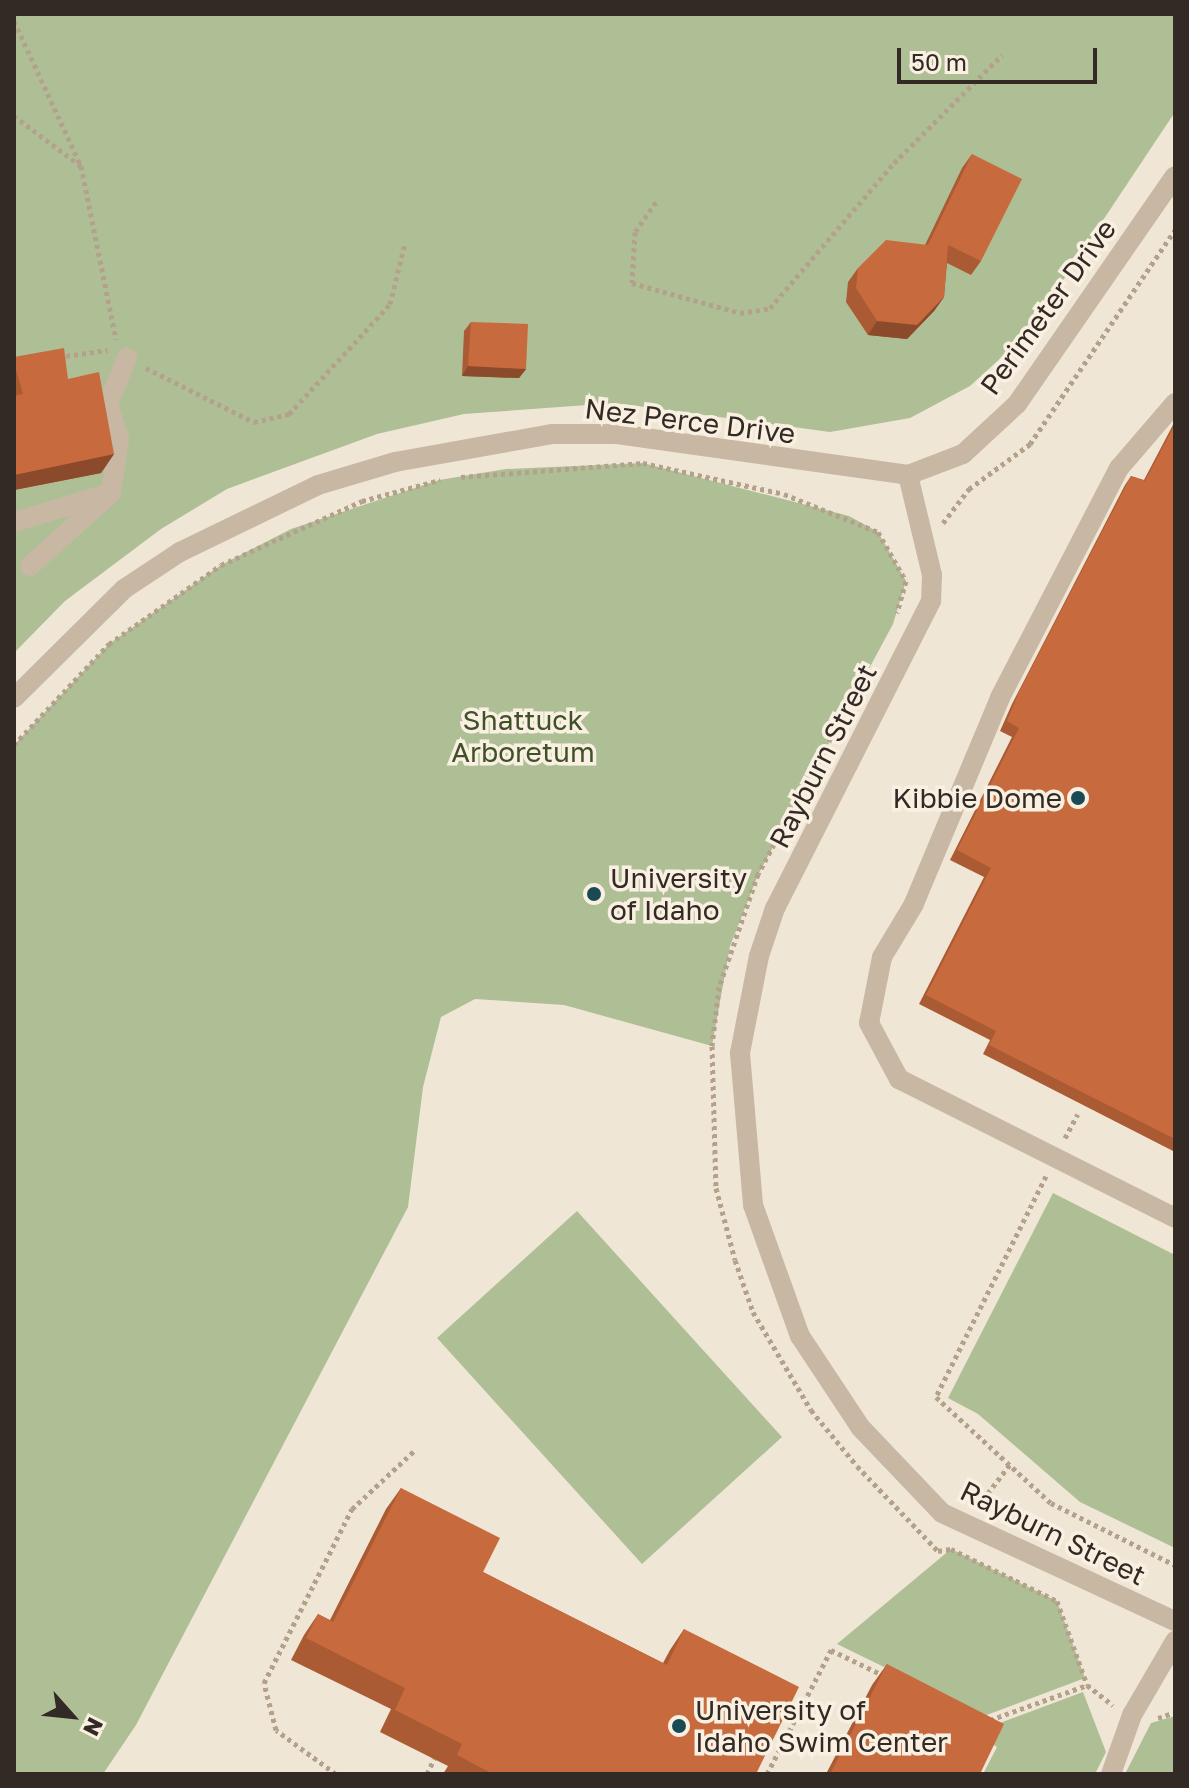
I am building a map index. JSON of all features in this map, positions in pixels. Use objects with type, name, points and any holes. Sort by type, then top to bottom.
[{"type":"street","name":"Perimeter Drive","points":[[908,475],[963,454],[1017,404],[1175,176]]},
{"type":"street","points":[[30,566],[111,493],[119,439],[108,404],[127,358]]},
{"type":"street","points":[[1175,403],[1119,468],[1000,698],[872,989],[869,1023],[899,1079],[1175,1218]]},
{"type":"street","name":"Nez Perce Drive","points":[[14,698],[124,589],[180,552],[318,485],[395,462],[490,442],[617,434],[908,475]]},
{"type":"street","name":"Rayburn Street","points":[[908,475],[932,575],[931,601],[775,908],[759,956],[739,1065],[753,1205],[800,1336],[861,1428],[942,1513],[1175,1621]]},
{"type":"street","points":[[14,522],[111,493]]},
{"type":"street","points":[[1111,1774],[1132,1715],[1175,1641]]},
{"type":"path","points":[[14,21],[81,166],[121,348],[51,358]]},
{"type":"path","points":[[656,202],[635,232],[632,283],[740,313],[770,308],[894,163],[1002,55]]},
{"type":"path","points":[[14,116],[81,166]]},
{"type":"path","points":[[127,358],[236,416],[269,423],[296,408],[390,304],[405,243]]},
{"type":"path","points":[[14,745],[109,644],[221,565],[362,501],[506,469],[643,463],[849,516],[878,532],[897,560],[906,581],[893,624]]},
{"type":"path","points":[[857,691],[758,874],[730,946],[712,1046],[716,1188],[753,1312],[811,1410],[938,1551],[951,1549],[1057,1601],[1087,1685],[1132,1715]]},
{"type":"path","points":[[1078,1114],[936,1397],[1051,1503],[1175,1565]]},
{"type":"path","points":[[336,1774],[276,1730],[264,1683],[352,1509],[415,1450]]},
{"type":"path","points":[[767,1774],[831,1650],[901,1683]]},
{"type":"path","points":[[984,1722],[1087,1685]]},
{"type":"path","points":[[427,1774],[434,1759]]},
{"type":"green space","points":[[14,14],[1175,14],[1175,112],[1028,333],[970,386],[910,418],[830,432],[615,403],[464,414],[377,434],[227,489],[161,529],[65,601],[14,653]]},
{"type":"green space","name":"Shattuck Arboretum","points":[[643,463],[849,516],[878,532],[906,581],[893,624],[758,875],[730,946],[712,1046],[564,1005],[475,999],[441,1017],[423,1087],[408,1207],[136,1725],[103,1774],[14,1774],[14,745],[109,644],[221,565],[291,529],[439,480],[506,469]]},
{"type":"green space","points":[[1053,1193],[1175,1255],[1175,1548],[1080,1502],[978,1414],[948,1398]]},
{"type":"green space","points":[[577,1211],[782,1437],[642,1564],[437,1338]]},
{"type":"green space","points":[[951,1549],[1057,1601],[1085,1678],[984,1716],[837,1644]]},
{"type":"green space","points":[[1083,1692],[1106,1752],[1095,1774],[983,1774],[997,1747],[987,1741],[997,1724]]},
{"type":"green space","points":[[1175,1716],[1175,1774],[1125,1774],[1151,1723]]},
{"type":"building","points":[[972,154],[1022,179],[981,261],[948,245],[944,297],[917,325],[877,321],[856,288],[858,268],[886,240],[928,245]]},
{"type":"building","points":[[471,322],[528,324],[526,369],[468,366]]},
{"type":"building","points":[[64,348],[68,379],[99,372],[114,454],[14,475],[14,396],[23,394],[14,357]]},
{"type":"building","name":"Kibbie Dome","points":[[1175,424],[1175,1139],[989,1045],[996,1031],[926,995],[991,868],[957,850],[1019,728],[1007,721],[1018,694],[1131,476],[1145,481]]},
{"type":"building","points":[[401,1488],[500,1538],[483,1572],[667,1665],[684,1629],[799,1687],[756,1774],[493,1774],[457,1755],[462,1744],[395,1710],[405,1688],[306,1638],[318,1614],[333,1622]]},
{"type":"building","points":[[887,1664],[1004,1724],[980,1774],[830,1774]]},
{"type":"place","name":"Kibbie Dome","points":[[1078,798]]},
{"type":"place","name":"University of Idaho","points":[[594,894]]},
{"type":"place","name":"University of Idaho Swim Center","points":[[679,1726]]}]
